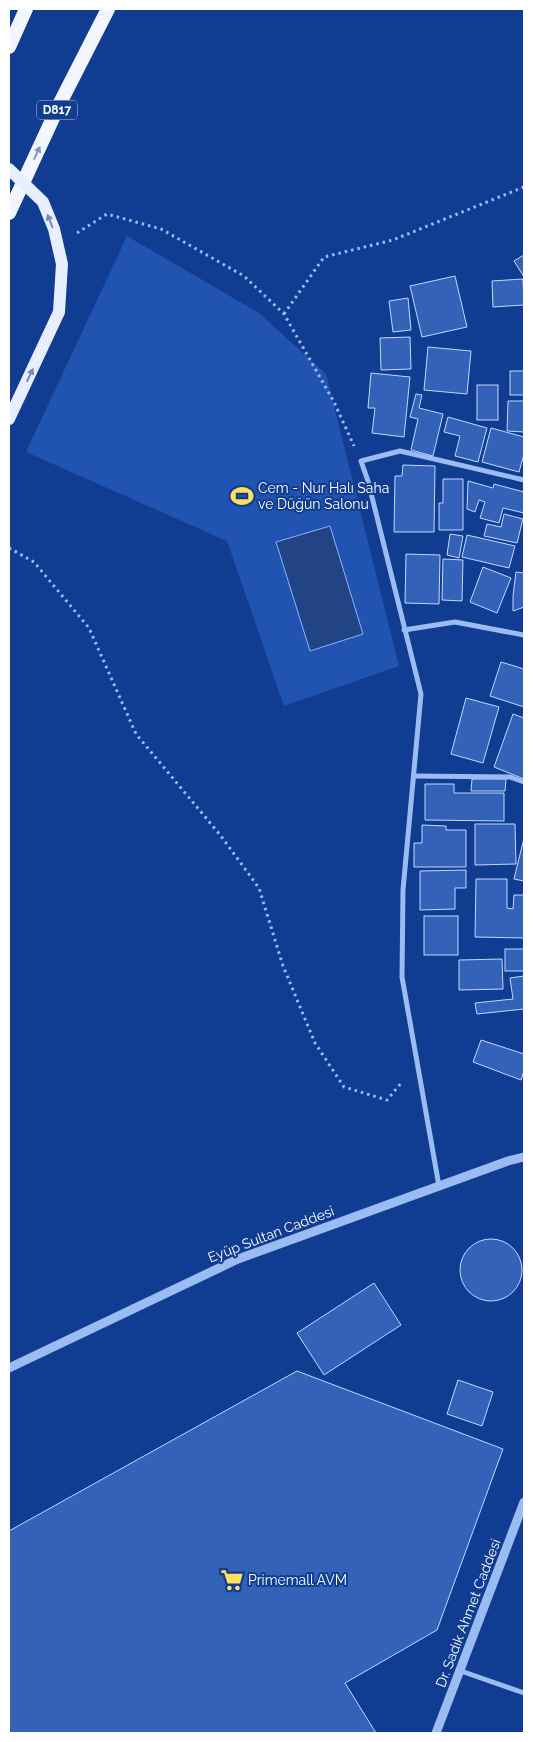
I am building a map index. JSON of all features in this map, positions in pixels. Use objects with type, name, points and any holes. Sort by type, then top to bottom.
[{"type":"highway","points":[[9,47],[26,9]]},
{"type":"highway","name":"D817","points":[[9,213],[59,105],[108,9]]},
{"type":"main road","points":[[9,169],[43,202],[54,228],[62,264],[59,312],[9,419]]},
{"type":"street","points":[[439,1186],[402,977],[403,890],[421,694],[368,481],[361,461],[400,451],[524,480]]},
{"type":"street","points":[[404,630],[455,622],[524,635]]},
{"type":"street","points":[[414,776],[510,777],[524,782]]},
{"type":"street","name":"Eyüp Sultan Caddesi","points":[[9,1368],[238,1259],[508,1161],[524,1157]]},
{"type":"street","name":"Dr. Sadık Ahmet Caddesi","points":[[436,1733],[524,1502]]},
{"type":"street","points":[[460,1672],[524,1692]]},
{"type":"path","points":[[284,314],[324,257],[393,240],[524,187]]},
{"type":"path","points":[[58,246],[107,214],[161,228],[244,276],[284,314],[334,402],[361,461]]},
{"type":"path","points":[[9,548],[34,562],[89,628],[136,734],[221,836],[259,888],[284,966],[315,1043],[344,1087],[387,1100],[417,1063]]},
{"type":"shaded area","name":"Cem - Nur Halı Saha ve Düğün Salonu","points":[[127,236],[259,313],[326,374],[399,666],[284,706],[227,541],[26,452]]},
{"type":"shaded area","points":[[330,526],[363,634],[310,651],[276,542]]},
{"type":"building","points":[[524,255],[524,277],[514,261]]},
{"type":"building","points":[[455,276],[467,327],[422,337],[410,286]]},
{"type":"building","points":[[523,279],[524,305],[493,307],[492,281]]},
{"type":"building","points":[[408,298],[411,330],[393,332],[389,301]]},
{"type":"building","points":[[410,337],[411,369],[381,370],[380,338]]},
{"type":"building","points":[[428,347],[471,351],[467,394],[424,390]]},
{"type":"building","points":[[510,371],[524,371],[524,395],[510,395]]},
{"type":"building","points":[[371,373],[410,377],[404,437],[372,433],[375,408],[368,408]]},
{"type":"building","points":[[477,385],[498,385],[498,420],[477,420]]},
{"type":"building","points":[[416,394],[422,395],[419,408],[443,414],[433,456],[411,450],[418,419],[410,417]]},
{"type":"building","points":[[508,401],[524,401],[524,432],[507,431]]},
{"type":"building","points":[[448,417],[487,428],[478,462],[455,456],[460,436],[444,432]]},
{"type":"building","points":[[491,428],[524,437],[524,454],[519,472],[482,462]]},
{"type":"building","points":[[403,465],[435,466],[434,532],[394,532],[395,476],[402,476]]},
{"type":"building","points":[[443,479],[463,479],[463,530],[439,530],[439,503],[443,503]]},
{"type":"building","points":[[468,481],[493,488],[494,484],[524,492],[524,513],[503,508],[499,523],[480,518],[485,502],[479,500],[475,512],[467,509]]},
{"type":"building","points":[[504,514],[523,519],[517,543],[484,536],[487,524],[501,527]]},
{"type":"building","points":[[450,534],[463,536],[459,558],[447,555]]},
{"type":"building","points":[[467,535],[515,546],[509,568],[462,557]]},
{"type":"building","points":[[406,554],[440,555],[439,604],[405,603]]},
{"type":"building","points":[[443,559],[463,560],[462,601],[442,600]]},
{"type":"building","points":[[483,567],[511,578],[497,613],[470,602]]},
{"type":"building","points":[[516,572],[524,573],[524,607],[513,611],[513,596]]},
{"type":"building","points":[[501,662],[524,669],[524,707],[490,696]]},
{"type":"building","points":[[466,698],[499,707],[483,763],[451,754]]},
{"type":"building","points":[[513,714],[524,718],[524,779],[494,767]]},
{"type":"building","points":[[472,779],[506,779],[505,791],[471,791]]},
{"type":"building","points":[[425,784],[454,784],[454,793],[504,793],[504,821],[425,820]]},
{"type":"building","points":[[475,824],[515,824],[516,864],[475,865]]},
{"type":"building","points":[[422,825],[446,826],[446,830],[466,830],[466,867],[414,867],[414,843],[422,843]]},
{"type":"building","points":[[524,838],[524,881],[514,879]]},
{"type":"building","points":[[466,870],[466,888],[455,888],[455,909],[420,910],[420,871]]},
{"type":"building","points":[[476,879],[507,879],[507,908],[513,909],[514,895],[524,895],[524,938],[475,937]]},
{"type":"building","points":[[424,916],[458,916],[458,955],[424,955]]},
{"type":"building","points":[[505,949],[524,949],[524,971],[505,971]]},
{"type":"building","points":[[502,959],[503,989],[459,990],[459,960]]},
{"type":"building","points":[[524,976],[524,1009],[477,1014],[475,1003],[513,999],[510,978]]},
{"type":"building","points":[[481,1040],[524,1054],[524,1071],[521,1080],[473,1062]]},
{"type":"building","points":[[491,1239],[508,1244],[513,1248],[517,1253],[522,1270],[517,1287],[513,1292],[508,1296],[491,1301],[474,1296],[469,1292],[465,1287],[460,1270],[465,1253],[469,1248],[474,1244]]},
{"type":"building","points":[[374,1283],[401,1325],[324,1375],[297,1333]]},
{"type":"building","name":"Primemall AVM","points":[[297,1371],[503,1449],[437,1630],[345,1683],[376,1733],[9,1733],[9,1531]]},
{"type":"building","points":[[458,1380],[493,1392],[482,1426],[447,1414]]},
{"type":"place","name":"Cem - Nur Halı Saha ve Düğün Salonu","points":[[242,496]]},
{"type":"place","name":"Primemall AVM","points":[[232,1580]]}]
